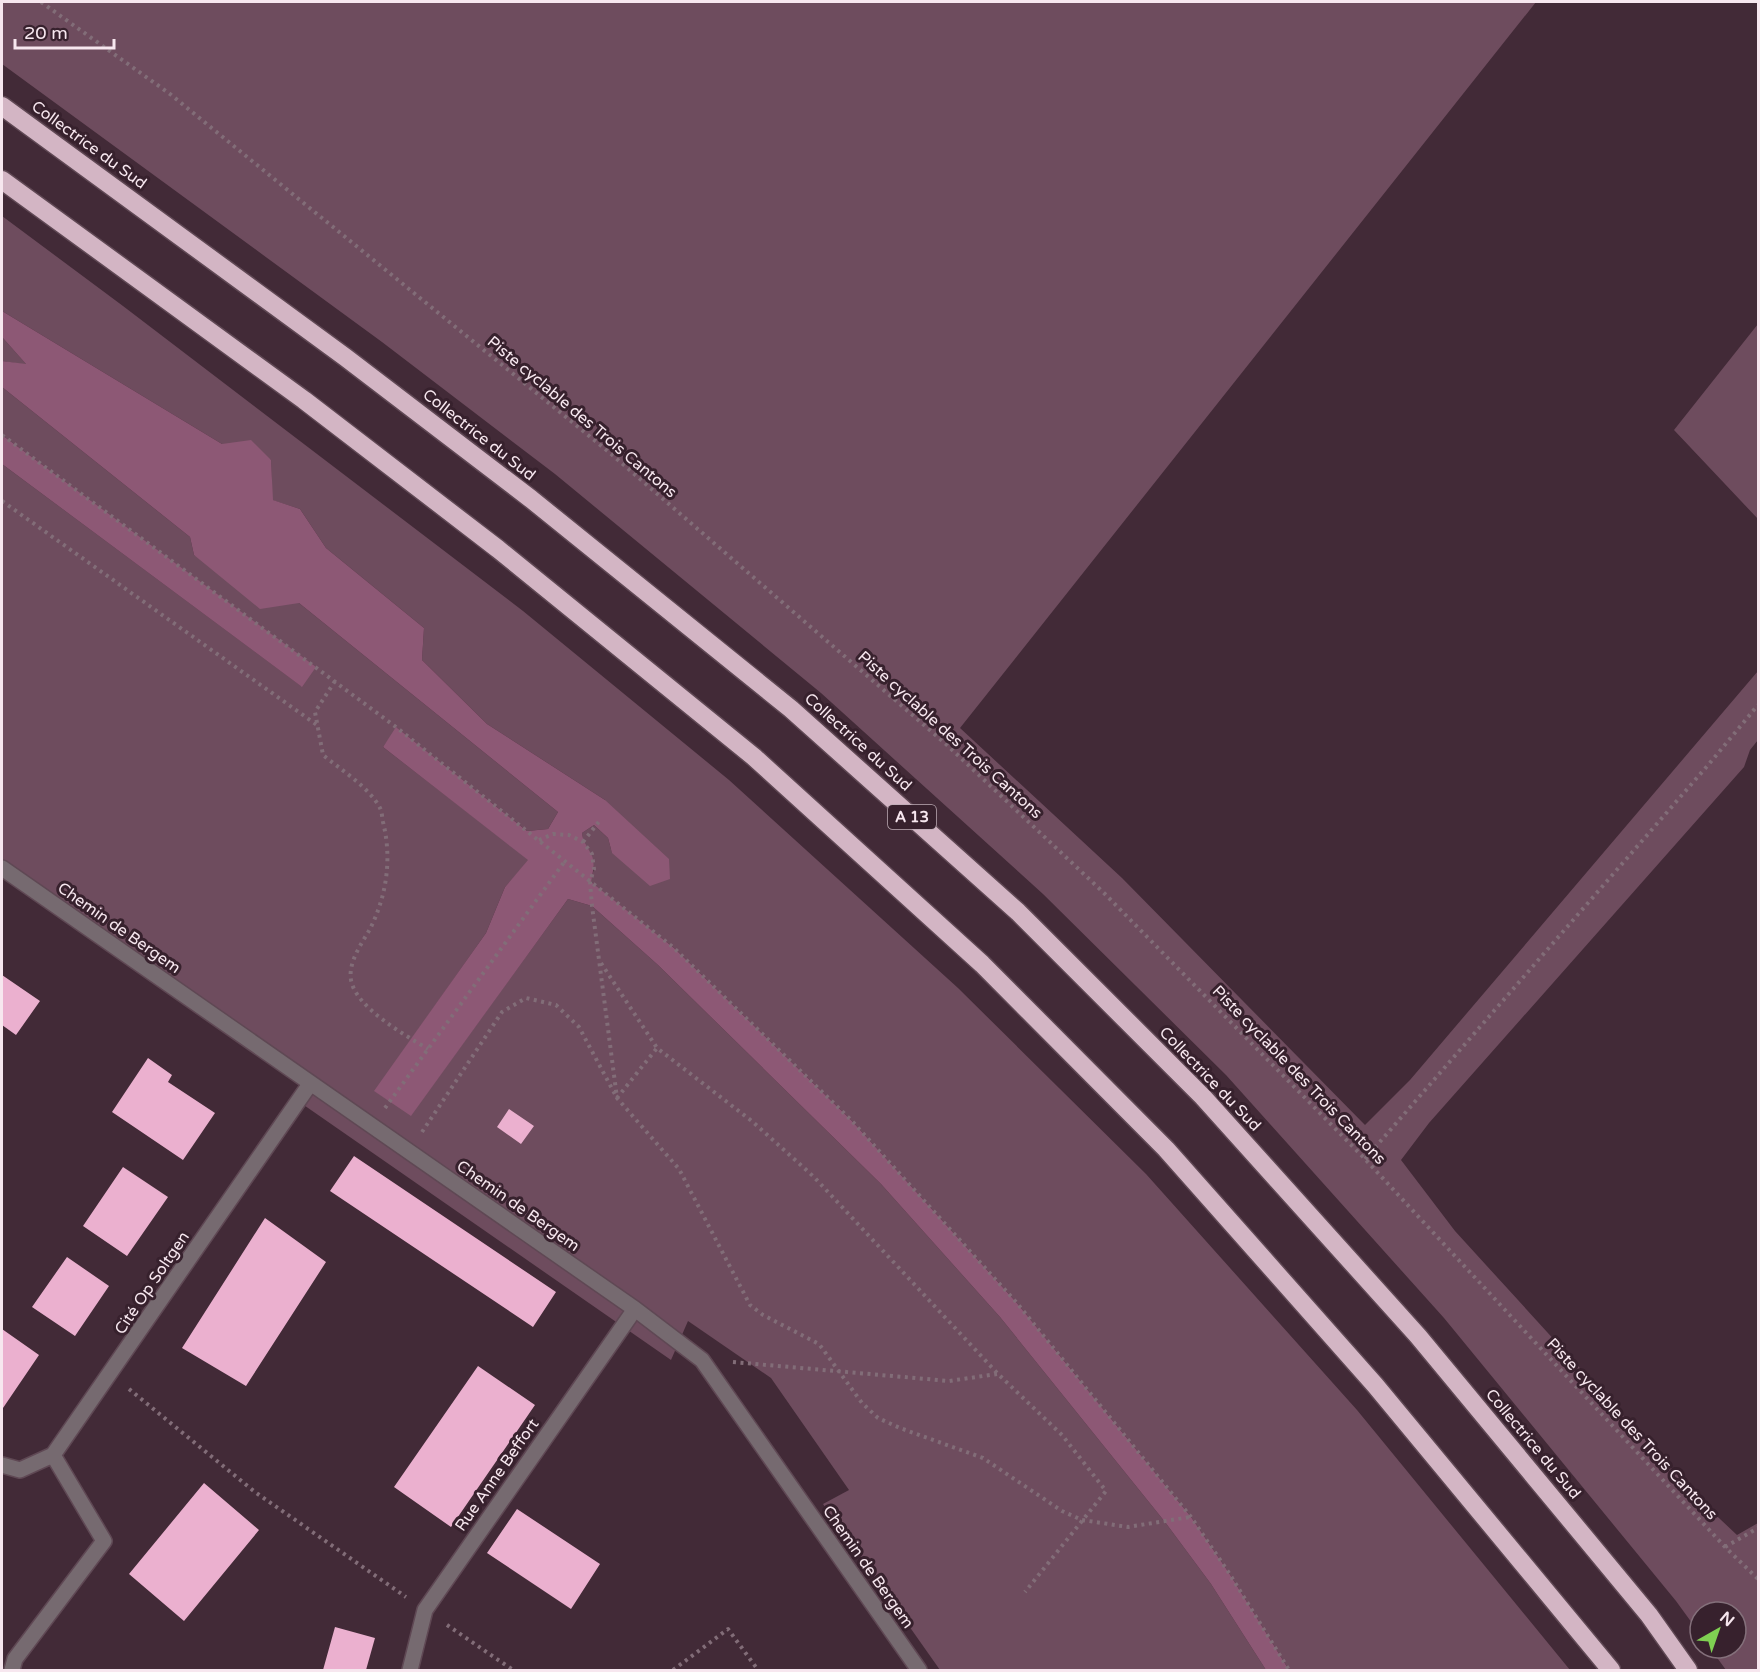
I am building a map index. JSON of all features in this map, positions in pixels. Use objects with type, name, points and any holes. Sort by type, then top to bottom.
[{"type":"highway","name":"Collectrice du Sud","points":[[2,106],[345,357],[531,499],[791,709],[1018,912],[1203,1097],[1418,1336],[1649,1615],[1688,1671]]},
{"type":"highway","points":[[2,180],[304,400],[498,549],[754,757],[982,964],[1181,1167],[1375,1384],[1611,1671]]},
{"type":"street","name":"Chemin de Bergem","points":[[2,868],[634,1309],[702,1360],[919,1671]]},
{"type":"street","name":"Cité Op Soltgen","points":[[54,1455],[310,1084]]},
{"type":"street","name":"Rue Anne Beffort","points":[[410,1671],[425,1610],[634,1309]]},
{"type":"street","points":[[2,1465],[20,1470],[54,1455],[104,1541],[15,1659],[12,1671]]},
{"type":"path","name":"Piste cyclable des Trois Cantons","points":[[41,2],[170,94],[610,453],[946,745],[1105,894],[1365,1159],[1725,1547],[1758,1579]]},
{"type":"path","points":[[2,435],[335,681],[674,948],[851,1120],[1016,1302],[1191,1517],[1229,1573],[1289,1671]]},
{"type":"path","points":[[2,501],[317,726]]},
{"type":"path","points":[[335,681],[315,712],[323,755],[363,787],[380,808],[386,835],[388,872],[378,913],[353,961],[351,980],[360,999],[380,1018],[428,1049]]},
{"type":"path","points":[[1365,1159],[1709,765],[1758,705]]},
{"type":"path","points":[[583,842],[601,819]]},
{"type":"path","points":[[538,840],[553,834],[569,835],[583,842],[592,854],[594,869],[590,882],[617,1098]]},
{"type":"path","points":[[372,1126],[565,861]]},
{"type":"path","points":[[600,961],[657,1048],[753,1122],[814,1177],[998,1374],[1062,1435],[1106,1491],[1025,1592]]},
{"type":"path","points":[[409,1152],[502,1012],[526,998],[556,1005],[579,1027],[617,1098],[679,1169],[750,1305],[763,1315],[819,1344],[862,1403],[878,1418],[983,1458],[1062,1511],[1082,1520],[1128,1527],[1191,1517]]},
{"type":"path","points":[[617,1098],[657,1048]]},
{"type":"path","points":[[702,1360],[949,1381],[998,1374]]},
{"type":"path","points":[[111,1374],[255,1492],[513,1671]]},
{"type":"path","points":[[1725,1547],[1758,1528]]},
{"type":"path","points":[[673,1671],[728,1629],[758,1671]]},
{"type":"shaded area","points":[[2,2],[1536,2],[960,728],[1122,878],[1365,1125],[1410,1080],[1758,671],[1758,740],[1750,750],[1744,767],[1429,1123],[1401,1160],[1455,1231],[1703,1503],[1737,1535],[1758,1523],[1758,1670],[1726,1670],[1719,1660],[1748,1660],[1748,1600],[1688,1600],[1688,1618],[1444,1318],[1226,1075],[1043,894],[821,693],[555,474],[382,342],[2,64]]},
{"type":"shaded area","points":[[2,216],[523,611],[729,780],[958,988],[1146,1174],[1357,1410],[1570,1670],[1289,1670],[1191,1517],[1016,1302],[851,1120],[674,948],[590,882],[594,869],[583,842],[582,833],[594,825],[608,838],[612,853],[605,800],[487,724],[422,660],[424,628],[326,548],[300,509],[272,500],[271,460],[222,444],[2,311]]},
{"type":"shaded area","points":[[2,311],[222,444],[251,440],[271,460],[273,500],[300,509],[326,548],[424,628],[422,660],[487,724],[605,800],[669,859],[670,879],[650,886],[612,853],[608,838],[594,825],[582,833],[593,859],[591,882],[674,948],[851,1120],[1016,1302],[1191,1517],[1289,1670],[1266,1670],[1211,1584],[1165,1522],[1000,1317],[881,1184],[658,965],[592,906],[568,899],[411,1116],[374,1091],[486,933],[505,887],[528,860],[383,747],[396,727],[527,831],[548,829],[558,812],[299,603],[260,609],[194,555],[190,537],[2,387],[2,361],[26,364],[2,337]]},
{"type":"shaded area","points":[[1758,324],[1758,519],[1674,430]]},
{"type":"shaded area","points":[[2,337],[27,365],[2,361]]},
{"type":"shaded area","points":[[2,387],[190,537],[194,555],[299,603],[558,812],[548,829],[527,831],[397,728],[383,747],[529,860],[505,887],[486,933],[375,1091],[411,1115],[568,899],[592,906],[658,965],[881,1184],[1000,1317],[1165,1522],[1211,1584],[1266,1670],[940,1670],[823,1504],[849,1490],[771,1378],[688,1321],[671,1360],[298,1101],[310,1084],[2,868],[2,464],[301,686],[315,667],[2,435]]},
{"type":"shaded area","points":[[2,435],[316,667],[302,687],[2,464]]},
{"type":"building","points":[[2,975],[40,1001],[16,1035],[2,1025]]},
{"type":"building","points":[[148,1058],[172,1075],[168,1082],[215,1113],[183,1160],[112,1112]]},
{"type":"building","points":[[509,1109],[534,1126],[521,1144],[497,1127]]},
{"type":"building","points":[[354,1156],[556,1292],[533,1327],[330,1191]]},
{"type":"building","points":[[123,1167],[168,1197],[127,1256],[83,1226]]},
{"type":"building","points":[[265,1218],[326,1262],[246,1386],[182,1348]]},
{"type":"building","points":[[67,1257],[109,1286],[75,1336],[32,1307]]},
{"type":"building","points":[[2,1329],[39,1355],[3,1408],[2,1407]]},
{"type":"building","points":[[478,1366],[535,1405],[451,1527],[394,1487]]},
{"type":"building","points":[[204,1483],[259,1530],[184,1621],[129,1574]]},
{"type":"building","points":[[517,1509],[600,1564],[571,1609],[487,1553]]},
{"type":"building","points":[[335,1627],[375,1638],[366,1670],[323,1670]]}]
